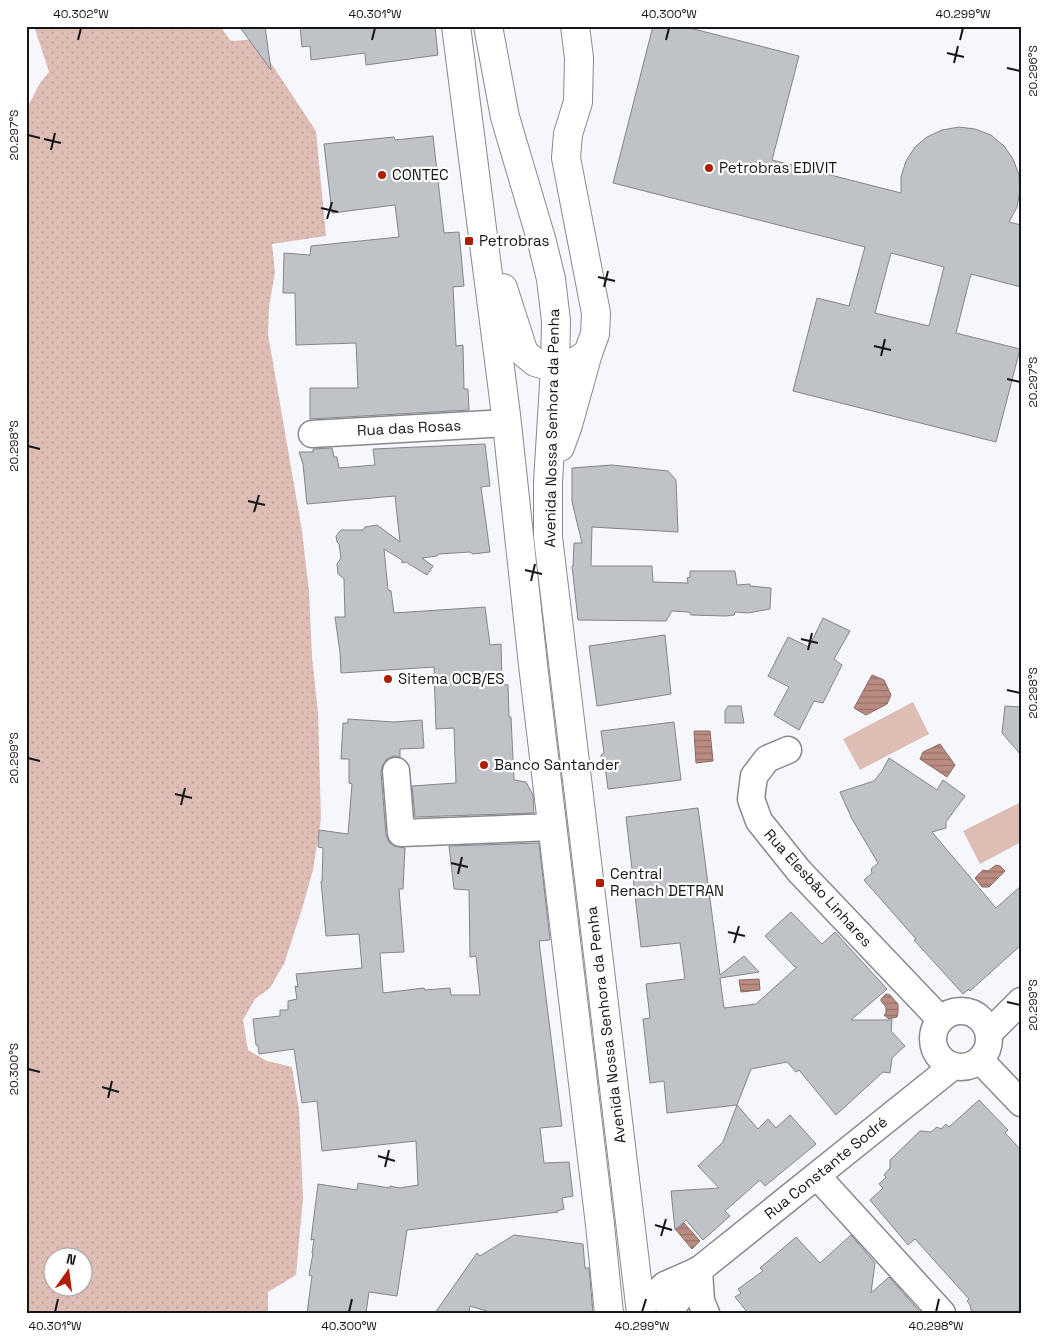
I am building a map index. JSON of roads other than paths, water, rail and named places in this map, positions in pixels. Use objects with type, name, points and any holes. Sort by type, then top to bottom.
[{"type":"main road","name":"Avenida Nossa Senhora da Penha","points":[[456,26],[507,423],[533,665],[600,1225],[608,1313]]},
{"type":"main road","name":"Avenida Nossa Senhora da Penha","points":[[488,26],[505,117],[551,279],[556,321],[548,482],[548,537],[638,1311]]},
{"type":"main road","points":[[548,482],[568,425],[594,334],[596,313],[566,158],[568,134],[578,102],[579,58],[575,26]]},
{"type":"main road","points":[[482,222],[524,353],[535,362],[555,368],[572,364],[588,353]]},
{"type":"street","name":"Rua das Rosas","points":[[312,434],[507,423]]},
{"type":"street","name":"Rua Elesbão Linhares","points":[[788,750],[767,760],[754,776],[751,799],[759,821],[799,871],[940,1019]]},
{"type":"street","points":[[396,771],[401,833],[553,827]]},
{"type":"street","points":[[989,1033],[1021,1001]]},
{"type":"street","points":[[953,1011],[968,1011],[982,1019],[989,1033],[989,1043],[986,1052],[980,1060],[972,1066],[962,1068],[942,1061],[935,1052],[932,1040],[934,1029],[940,1019],[953,1011]]},
{"type":"street","points":[[980,1060],[1021,1104]]},
{"type":"street","name":"Rua Constante Sodré","points":[[638,1311],[666,1285],[699,1270],[952,1066]]},
{"type":"street","points":[[817,1176],[942,1313]]},
{"type":"street","points":[[699,1270],[701,1301],[706,1313]]},
{"type":"street","name":"Rua Constante Sodré","points":[[669,1313],[699,1270]]},
{"type":"place","name":"Petrobras EDIVIT","points":[[709,168]]},
{"type":"place","name":"CONTEC","points":[[382,175]]},
{"type":"place","name":"Petrobras","points":[[469,241]]},
{"type":"place","name":"Sitema OCB/ES","points":[[388,679]]},
{"type":"place","name":"Banco Santander","points":[[484,765]]},
{"type":"place","name":"Central Renach DETRAN","points":[[600,883]]}]
